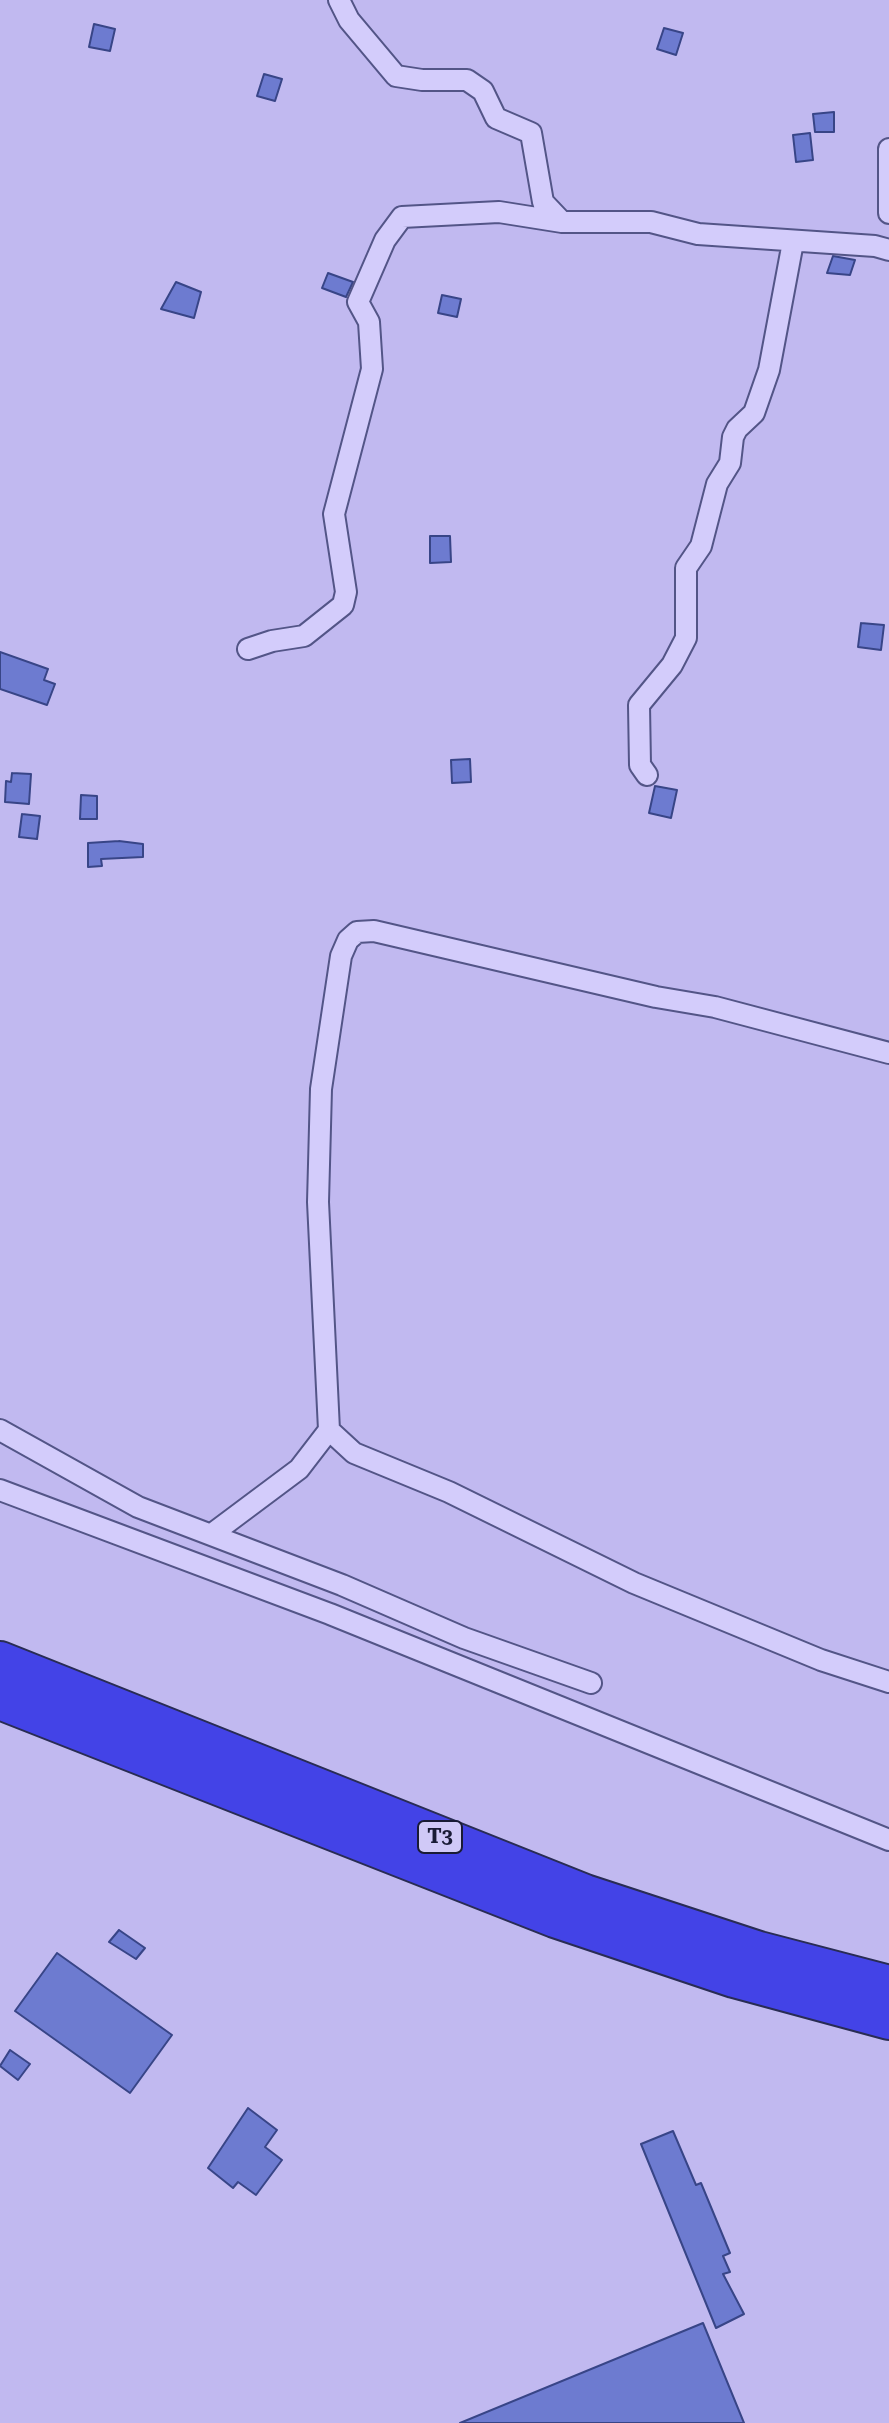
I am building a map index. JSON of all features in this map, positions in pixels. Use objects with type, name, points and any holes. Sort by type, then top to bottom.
[{"type":"highway","name":"T3","points":[[0,1661],[585,1894],[759,1951],[889,1985]]},
{"type":"highway","name":"T3","points":[[0,1700],[555,1918],[734,1978],[889,2020]]},
{"type":"street","points":[[339,0],[349,20],[396,76],[467,80],[483,91],[496,118],[531,133],[543,202],[562,222]]},
{"type":"street","points":[[889,149],[889,213]]},
{"type":"street","points":[[248,649],[304,636],[343,605],[346,592],[334,514],[372,369],[369,322],[358,302],[385,240],[402,217],[499,212],[562,222],[651,222],[698,234],[882,248],[889,230]]},
{"type":"street","points":[[647,775],[640,765],[639,705],[672,665],[686,638],[686,568],[701,546],[717,484],[730,463],[733,437],[754,413],[769,370],[793,242]]},
{"type":"street","points":[[212,1534],[299,1469],[329,1430],[318,1202],[321,1089],[341,956],[348,940],[357,932],[374,931],[656,997],[715,1007],[889,1053]]},
{"type":"street","points":[[0,1430],[138,1507],[342,1585],[464,1638],[591,1683]]},
{"type":"street","points":[[329,1430],[354,1453],[449,1492],[634,1583],[821,1660],[889,1682]]},
{"type":"street","points":[[0,1490],[330,1614],[889,1840]]},
{"type":"building","points":[[94,24],[115,29],[110,51],[89,47]]},
{"type":"building","points":[[664,28],[683,33],[676,55],[657,49]]},
{"type":"building","points":[[264,74],[282,79],[275,101],[257,96]]},
{"type":"building","points":[[834,112],[834,132],[815,132],[813,114]]},
{"type":"building","points":[[810,133],[813,160],[796,162],[793,135]]},
{"type":"building","points":[[833,256],[855,260],[850,275],[827,273]]},
{"type":"building","points":[[328,273],[353,282],[346,297],[322,288]]},
{"type":"building","points":[[176,282],[201,292],[194,318],[161,309]]},
{"type":"building","points":[[442,295],[461,299],[457,317],[438,313]]},
{"type":"building","points":[[430,536],[450,536],[451,562],[430,563]]},
{"type":"building","points":[[861,623],[884,625],[881,650],[858,647]]},
{"type":"building","points":[[0,652],[48,669],[44,680],[55,684],[47,705],[0,689]]},
{"type":"building","points":[[470,759],[471,782],[452,783],[451,760]]},
{"type":"building","points":[[12,773],[31,774],[29,804],[5,802],[6,781],[11,782]]},
{"type":"building","points":[[655,786],[677,790],[671,818],[649,813]]},
{"type":"building","points":[[81,795],[97,796],[97,819],[80,819]]},
{"type":"building","points":[[22,814],[40,816],[37,839],[19,837]]},
{"type":"building","points":[[119,841],[143,844],[143,857],[101,859],[102,866],[88,867],[88,843]]},
{"type":"building","points":[[119,1930],[145,1948],[136,1959],[109,1942]]},
{"type":"building","points":[[57,1953],[172,2035],[130,2093],[15,2011]]},
{"type":"building","points":[[10,2050],[30,2064],[18,2080],[0,2066]]},
{"type":"building","points":[[248,2108],[277,2130],[265,2147],[282,2160],[256,2195],[238,2182],[233,2188],[208,2168]]},
{"type":"building","points":[[673,2131],[696,2185],[701,2183],[730,2253],[723,2256],[730,2272],[723,2274],[744,2314],[716,2328],[641,2144]]},
{"type":"building","points":[[703,2323],[744,2423],[460,2423]]}]
